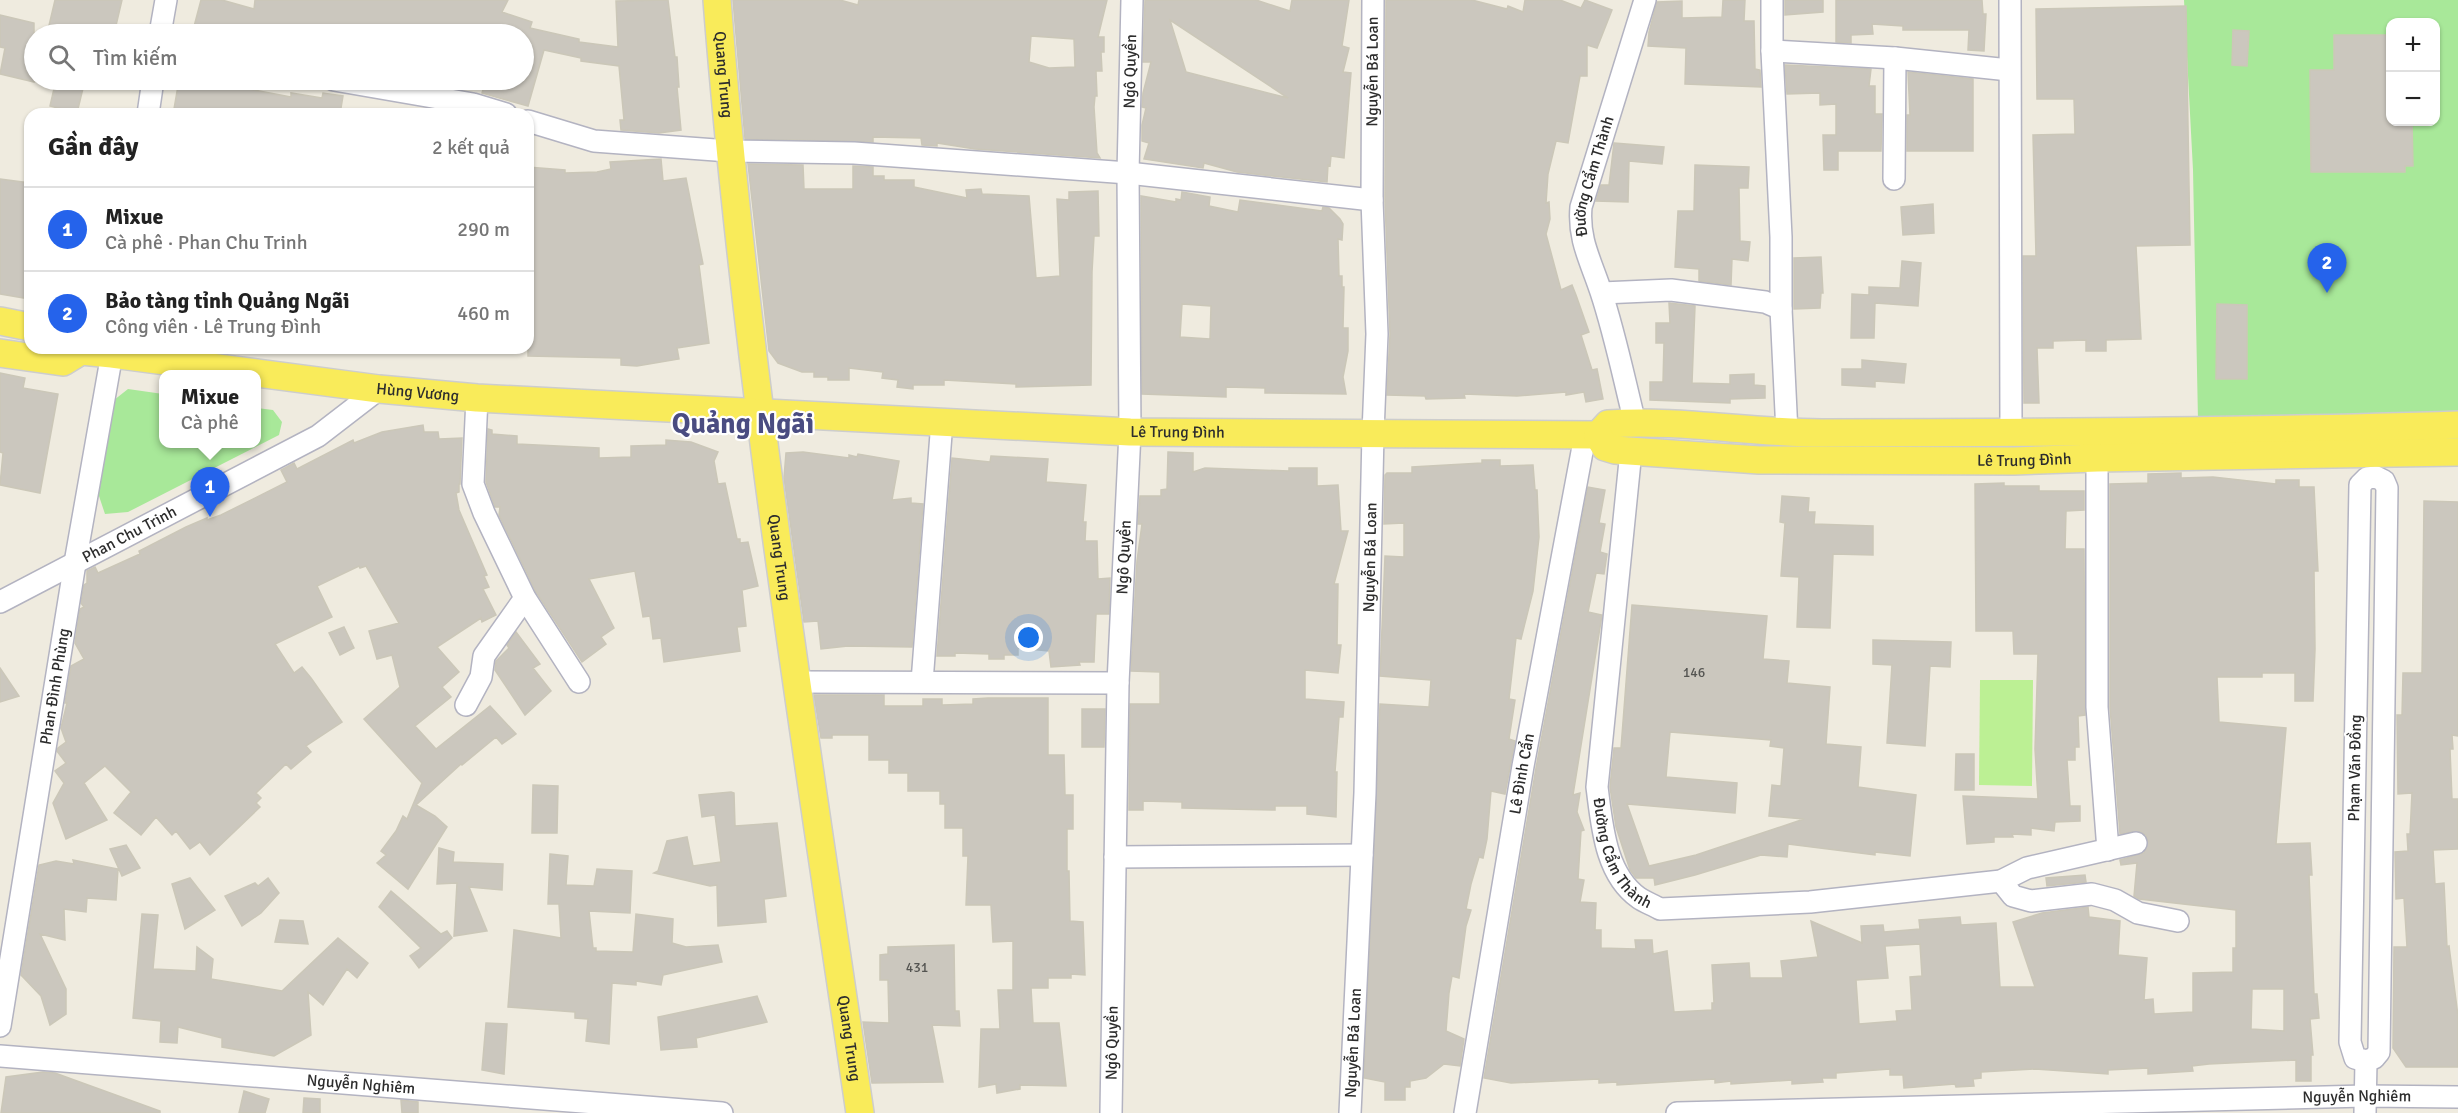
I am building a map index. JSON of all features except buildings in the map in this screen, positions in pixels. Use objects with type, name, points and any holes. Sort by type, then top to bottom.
[{"type":"main road","name":"Quang Trung","points":[[717,0],[729,151],[759,412],[860,1113]]},
{"type":"main road","points":[[0,321],[24,326]]},
{"type":"main road","name":"Hùng Vương","points":[[0,353],[63,362],[74,354]]},
{"type":"main road","name":"Hùng Vương","points":[[133,354],[246,370]]},
{"type":"main road","name":"Hùng Vương","points":[[261,372],[379,389],[477,398],[759,412]]},
{"type":"main road","name":"Lê Trung Đình","points":[[759,412],[1130,432],[1591,435],[1608,424],[1635,423],[1787,433],[2011,433],[2376,453],[2458,425]]},
{"type":"main road","points":[[1760,431],[1760,460]]},
{"type":"main road","points":[[2011,433],[2014,461]]},
{"type":"main road","name":"Lê Trung Đình","points":[[1591,435],[1605,447],[1615,450],[1760,460],[2014,461],[2458,452]]},
{"type":"street","points":[[162,24],[166,0]]},
{"type":"street","name":"Ngô Quyền","points":[[1111,1113],[1118,683],[1130,432],[1128,173],[1132,0]]},
{"type":"street","name":"Nguyễn Bá Loan","points":[[1350,1113],[1362,855],[1372,433],[1377,334],[1372,200],[1373,0]]},
{"type":"street","name":"Đường Cẩm Thành","points":[[1635,423],[1602,293],[1581,236],[1581,207],[1645,0]]},
{"type":"street","points":[[1772,0],[1787,433]]},
{"type":"street","points":[[2010,0],[2011,433]]},
{"type":"street","points":[[1772,51],[1895,58],[2009,70]]},
{"type":"street","points":[[1894,179],[1895,58]]},
{"type":"street","points":[[149,108],[152,90]]},
{"type":"street","points":[[392,90],[487,108]]},
{"type":"street","points":[[534,123],[594,141],[729,151],[854,153],[1128,173],[1372,200]]},
{"type":"street","points":[[1602,293],[1671,290],[1765,302],[1781,309]]},
{"type":"street","name":"Phan Đình Phùng","points":[[0,1026],[111,354]]},
{"type":"street","name":"Phan Chu Trinh","points":[[0,602],[318,436],[379,389]]},
{"type":"street","points":[[477,398],[473,484],[484,513],[525,598],[579,682]]},
{"type":"street","points":[[922,682],[942,422]]},
{"type":"street","name":"Lê Đình Cẩn","points":[[1465,1113],[1523,766],[1591,435]]},
{"type":"street","name":"Đường Cẩm Thành","points":[[1631,451],[1600,735],[1597,787],[1603,836],[1620,877],[1638,898],[1660,909],[1810,902],[2001,881],[2027,868],[2136,843]]},
{"type":"street","name":"Phạm Văn Đồng","points":[[2376,453],[2387,488],[2379,1052],[2374,1058],[2366,1061],[2355,1058],[2350,1042],[2360,486],[2367,478],[2376,453]]},
{"type":"street","points":[[2097,458],[2097,707],[2108,850]]},
{"type":"street","points":[[466,705],[481,677],[484,656],[525,598]]},
{"type":"street","points":[[797,682],[1118,683]]},
{"type":"street","points":[[1115,857],[1362,855]]},
{"type":"street","points":[[2001,881],[2013,896],[2031,901],[2092,894],[2115,900],[2138,913],[2178,921]]},
{"type":"street","name":"Nguyễn Nghiêm","points":[[0,1056],[722,1113]]},
{"type":"street","name":"Phạm Văn Đồng","points":[[2365,1105],[2366,1061]]},
{"type":"street","name":"Nguyễn Nghiêm","points":[[1677,1113],[2365,1105],[2458,1096]]},
{"type":"green space","points":[[2184,0],[2458,0],[2458,416],[2198,420],[2193,170]]},
{"type":"green space","points":[[128,389],[159,393],[159,448],[254,448],[128,512],[105,514],[97,490],[109,404]]},
{"type":"green space","points":[[261,408],[273,410],[282,422],[279,435],[261,444]]},
{"type":"green space","points":[[1980,680],[2033,680],[2032,786],[1979,785]]},
{"type":"place","name":"Bảo tàng tỉnh Quảng Ngãi","points":[[2327,293]]},
{"type":"place","name":"Mixue","points":[[210,517]]},
{"type":"district","name":"Quảng Ngãi","points":[[743,424]]}]
